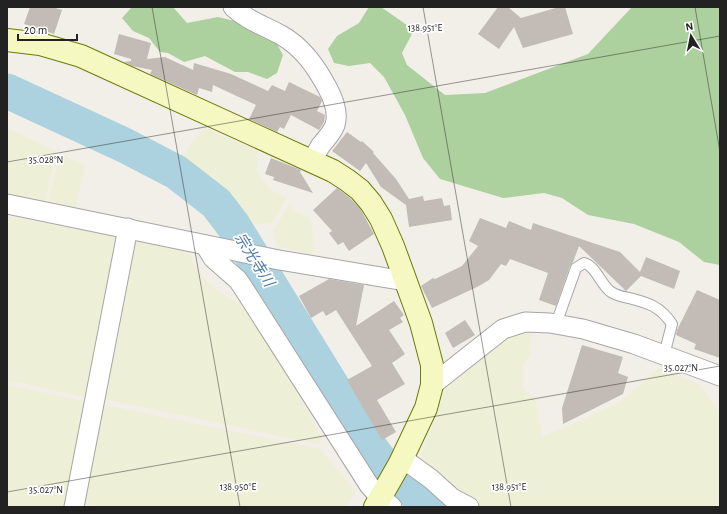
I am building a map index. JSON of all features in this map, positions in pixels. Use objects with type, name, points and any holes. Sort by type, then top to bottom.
[{"type":"street","points":[[233,7],[243,16],[295,43],[320,73],[336,112],[335,124],[332,131],[311,161]]},
{"type":"street","points":[[7,40],[40,44],[81,56],[311,161],[347,180],[360,190],[371,202],[381,219],[393,246],[421,323],[432,365],[432,385],[426,408],[383,500],[369,485],[238,280],[213,258],[211,247]]},
{"type":"street","points":[[7,204],[128,228],[211,247],[405,281]]},
{"type":"street","points":[[74,507],[128,228]]},
{"type":"street","points":[[432,385],[503,329],[525,322],[556,324],[583,329],[634,344],[720,376]]},
{"type":"street","points":[[401,461],[431,479],[452,498],[469,507]]},
{"type":"lane","points":[[556,324],[576,268],[584,263],[589,264],[611,292],[649,303],[660,310],[669,320],[672,324],[671,332],[664,355]]},
{"type":"green space","points":[[173,7],[187,23],[218,17],[243,23],[273,37],[283,55],[277,73],[267,79],[248,72],[235,72],[205,56],[184,62],[168,53],[160,52],[149,38],[133,31],[122,18],[131,8]]},
{"type":"green space","points":[[369,7],[381,7],[414,30],[402,53],[407,65],[445,95],[485,93],[588,54],[632,7],[720,7],[720,265],[704,262],[679,242],[634,224],[588,215],[562,198],[544,193],[503,198],[440,179],[423,158],[405,115],[384,77],[370,63],[349,66],[334,63],[328,49],[337,36],[359,23]]},
{"type":"green space","points":[[7,128],[56,151],[44,205],[7,197]]},
{"type":"green space","points":[[204,128],[259,151],[257,169],[262,180],[271,190],[287,197],[272,223],[245,224],[233,204],[206,177],[185,165],[180,159]]},
{"type":"green space","points":[[60,153],[85,165],[75,211],[47,207]]},
{"type":"green space","points":[[290,204],[294,211],[310,218],[315,248],[311,254],[277,246],[273,231]]},
{"type":"green space","points":[[7,216],[117,237],[85,397],[7,380]]},
{"type":"green space","points":[[131,240],[190,251],[192,261],[204,279],[224,295],[246,305],[263,327],[322,439],[319,444],[99,398]]},
{"type":"green space","points":[[532,333],[530,357],[523,364],[523,389],[535,398],[542,436],[566,427],[620,402],[659,368],[699,385],[720,412],[720,507],[481,507],[469,501],[418,461],[434,422],[444,388],[497,341],[511,336]]},
{"type":"green space","points":[[7,385],[84,401],[64,507],[7,507]]},
{"type":"green space","points":[[100,404],[320,449],[356,491],[346,507],[104,507],[78,503]]},
{"type":"building","points":[[30,7],[52,7],[62,10],[54,34],[24,24]]},
{"type":"building","points":[[498,7],[508,7],[521,18],[559,7],[565,7],[573,34],[523,48],[514,27],[499,49],[478,34]]},
{"type":"building","points":[[119,34],[151,43],[147,59],[165,57],[193,70],[194,63],[231,74],[268,91],[272,85],[285,91],[289,82],[320,97],[322,101],[317,111],[325,115],[324,122],[319,130],[291,115],[284,129],[280,127],[277,132],[249,119],[256,105],[213,85],[212,92],[199,88],[197,95],[150,74],[152,70],[132,66],[124,62],[131,61],[131,59],[114,54]]},
{"type":"building","points":[[347,132],[361,142],[362,141],[374,152],[373,153],[396,179],[409,199],[423,196],[424,201],[442,198],[444,206],[450,205],[452,220],[409,227],[406,205],[381,187],[366,163],[360,171],[332,151]]},
{"type":"building","points":[[271,158],[301,170],[300,172],[313,193],[273,180],[274,177],[265,174]]},
{"type":"building","points":[[337,188],[351,199],[361,210],[374,234],[349,251],[343,242],[338,245],[329,233],[332,231],[313,210]]},
{"type":"building","points":[[480,218],[506,228],[509,221],[531,230],[533,223],[620,252],[640,272],[646,257],[680,271],[674,289],[641,276],[626,291],[579,246],[570,266],[556,306],[539,300],[548,273],[510,259],[506,266],[501,264],[489,280],[432,308],[421,286],[433,278],[435,279],[462,266],[478,246],[469,241]]},
{"type":"building","points":[[329,279],[364,285],[356,326],[394,301],[404,315],[400,318],[403,322],[389,330],[405,354],[392,363],[405,384],[377,400],[396,432],[382,440],[347,380],[372,366],[336,310],[326,316],[323,311],[311,318],[299,296]]},
{"type":"building","points":[[697,290],[720,300],[720,358],[694,349],[696,344],[676,335],[677,330]]},
{"type":"building","points":[[465,320],[475,335],[453,348],[445,333]]},
{"type":"building","points":[[582,345],[623,357],[618,373],[628,377],[623,394],[563,424],[562,408]]},
{"type":"waterway","name":"宗光寺川","points":[[7,91],[124,145],[176,172],[216,203],[233,225],[369,446],[386,469],[432,507]]}]
